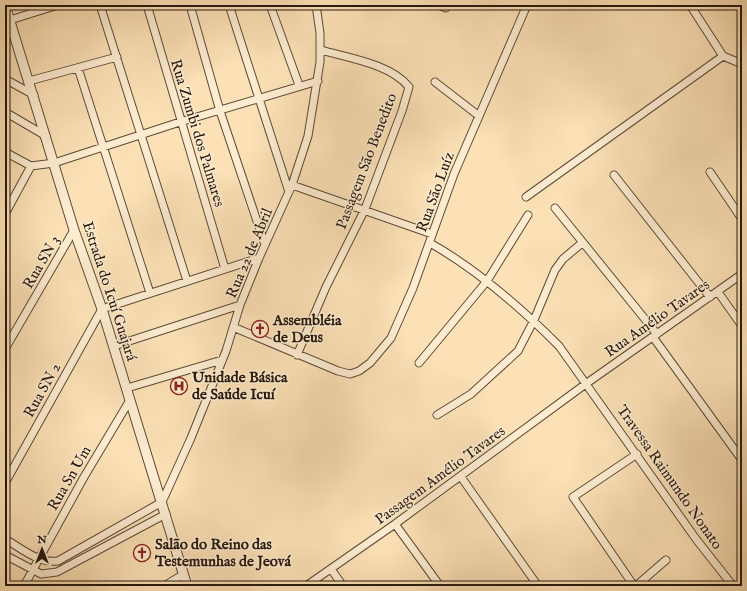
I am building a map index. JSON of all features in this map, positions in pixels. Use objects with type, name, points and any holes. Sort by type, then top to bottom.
[{"type":"street","name":"Estrada do Icuí Guajará","points":[[5,5],[34,95],[74,230],[114,346],[187,586]]},
{"type":"street","points":[[10,20],[58,5]]},
{"type":"street","points":[[100,5],[187,281]]},
{"type":"street","name":"Rua Zumbi dos Palmares","points":[[147,5],[180,122],[225,269]]},
{"type":"street","points":[[190,5],[220,111],[265,245]]},
{"type":"street","points":[[229,5],[291,188],[365,209],[432,234]]},
{"type":"street","points":[[270,5],[299,85]]},
{"type":"street","name":"Rua 22 de Abril","points":[[162,502],[191,438],[222,360],[240,305],[259,258],[291,188],[308,136],[318,81],[321,50],[316,5]]},
{"type":"street","points":[[438,5],[446,8]]},
{"type":"street","name":"Rua São Luíz","points":[[297,355],[350,374],[359,371],[370,363],[391,338],[430,243],[454,174],[527,5]]},
{"type":"street","points":[[690,5],[723,56],[742,64]]},
{"type":"street","name":"Passagem São Benedito","points":[[297,355],[326,287],[365,209],[402,111],[409,87],[402,80],[379,66],[321,50]]},
{"type":"street","points":[[526,197],[723,56]]},
{"type":"street","points":[[29,81],[117,57]]},
{"type":"street","points":[[78,68],[150,293]]},
{"type":"street","points":[[5,79],[34,95]]},
{"type":"street","points":[[5,152],[31,166],[54,163],[141,134],[260,99],[299,85],[318,81]]},
{"type":"street","points":[[435,82],[479,116]]},
{"type":"street","points":[[5,112],[46,136]]},
{"type":"street","points":[[5,214],[31,166]]},
{"type":"street","points":[[710,172],[742,219]]},
{"type":"street","points":[[614,175],[710,297]]},
{"type":"street","points":[[555,208],[655,336],[742,460]]},
{"type":"street","points":[[419,363],[487,281],[528,215]]},
{"type":"street","name":"Rua SN 3","points":[[5,350],[74,230]]},
{"type":"street","name":"Travessa Raimundo Nonato","points":[[430,243],[453,256],[487,281],[534,320],[559,346],[587,383],[696,539],[733,586]]},
{"type":"street","points":[[437,415],[471,394],[518,351],[534,320],[556,270],[563,259],[582,243]]},
{"type":"street","points":[[102,309],[259,258]]},
{"type":"street","name":"Rua Amélio Tavares","points":[[587,383],[742,274]]},
{"type":"street","points":[[718,292],[742,326]]},
{"type":"street","points":[[114,346],[240,305]]},
{"type":"street","name":"Rua SN 2","points":[[5,483],[102,309]]},
{"type":"street","points":[[233,327],[297,355]]},
{"type":"street","points":[[127,388],[222,360]]},
{"type":"street","name":"Passagem Amélio Tavares","points":[[306,586],[461,477],[587,383]]},
{"type":"street","name":"Rua Sn Um","points":[[24,586],[38,558],[130,400]]},
{"type":"street","points":[[636,454],[573,497],[635,586],[666,560]]},
{"type":"street","points":[[461,477],[538,586]]},
{"type":"street","points":[[5,539],[38,558],[51,562],[58,561],[162,502]]},
{"type":"street","points":[[5,555],[32,570],[47,574],[57,572],[166,514]]},
{"type":"street","points":[[395,524],[440,586]]},
{"type":"street","points":[[331,569],[343,586]]},
{"type":"street","points":[[164,586],[184,574]]},
{"type":"place","name":"Assembléia de Deus","points":[[260,329]]},
{"type":"place","name":"Unidade Básica de Saúde Icuí","points":[[179,386]]},
{"type":"place","name":"Salão do Reino das Testemunhas de Jeová","points":[[142,553]]}]
